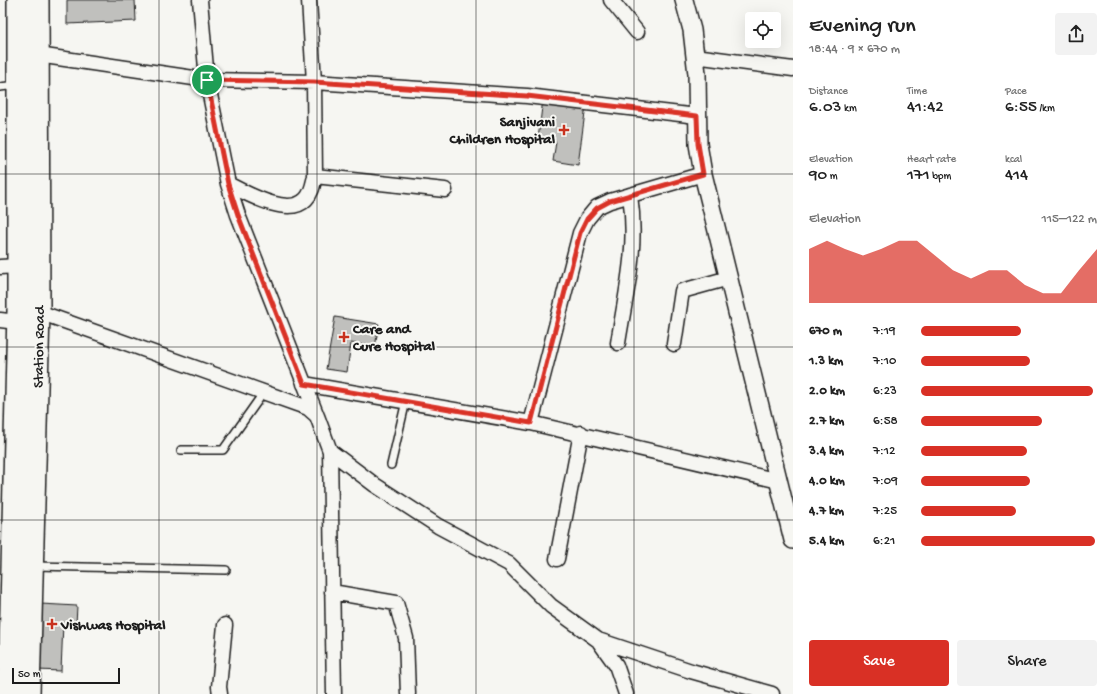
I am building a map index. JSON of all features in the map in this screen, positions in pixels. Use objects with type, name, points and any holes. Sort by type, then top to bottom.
[{"type":"main road","name":"Station Road","points":[[18,0],[22,85],[39,312],[29,694]]},
{"type":"main road","name":"Station Road","points":[[6,688],[9,266],[22,85],[38,55],[38,0]]},
{"type":"street","points":[[200,0],[207,80],[228,184],[238,215],[330,451],[334,694]]},
{"type":"street","points":[[228,184],[250,195],[285,207],[297,206],[306,199],[312,189],[315,176],[314,82],[309,0]]},
{"type":"street","points":[[611,0],[637,32]]},
{"type":"street","points":[[684,0],[692,30],[697,74],[698,144],[703,174],[793,540]]},
{"type":"street","points":[[38,55],[207,80],[314,82],[527,96],[697,116]]},
{"type":"street","points":[[695,56],[793,69]]},
{"type":"street","points":[[531,423],[580,233],[587,219],[597,208],[610,201],[703,174]]},
{"type":"street","points":[[315,176],[445,190]]},
{"type":"street","points":[[618,343],[633,248],[633,213],[630,195]]},
{"type":"street","points":[[674,344],[682,291],[729,278]]},
{"type":"street","points":[[39,312],[308,408],[317,416]]},
{"type":"street","points":[[304,384],[581,433],[779,481]]},
{"type":"street","points":[[557,559],[581,433]]},
{"type":"street","points":[[330,451],[375,484],[438,526],[509,564],[551,606],[598,640],[691,671],[772,694]]},
{"type":"street","points":[[332,592],[396,603],[406,638],[408,694]]},
{"type":"street","points":[[220,694],[219,688],[225,625]]},
{"type":"street","points":[[598,640],[616,665],[626,694]]},
{"type":"lane","points":[[181,450],[223,450],[264,392]]},
{"type":"lane","points":[[391,465],[406,401]]},
{"type":"lane","points":[[32,566],[226,570]]},
{"type":"building","points":[[67,0],[135,0],[136,21],[67,24]]},
{"type":"building","points":[[543,99],[586,105],[578,165],[553,161],[556,142],[538,139]]},
{"type":"building","points":[[335,317],[379,324],[375,347],[351,343],[347,372],[326,369]]},
{"type":"building","points":[[41,604],[77,606],[76,624],[63,623],[61,671],[38,670]]},
{"type":"place","name":"Sanjivani Children Hospital","points":[[564,130]]},
{"type":"place","name":"Care and Cure Hospital","points":[[344,337]]},
{"type":"place","name":"Vishwas Hospital","points":[[52,624]]},
{"type":"route","points":[[207,80],[314,82],[527,96],[697,116],[698,144],[703,174],[610,201],[597,208],[587,219],[580,233],[531,423],[304,384],[238,215],[228,184],[207,80]]}]
